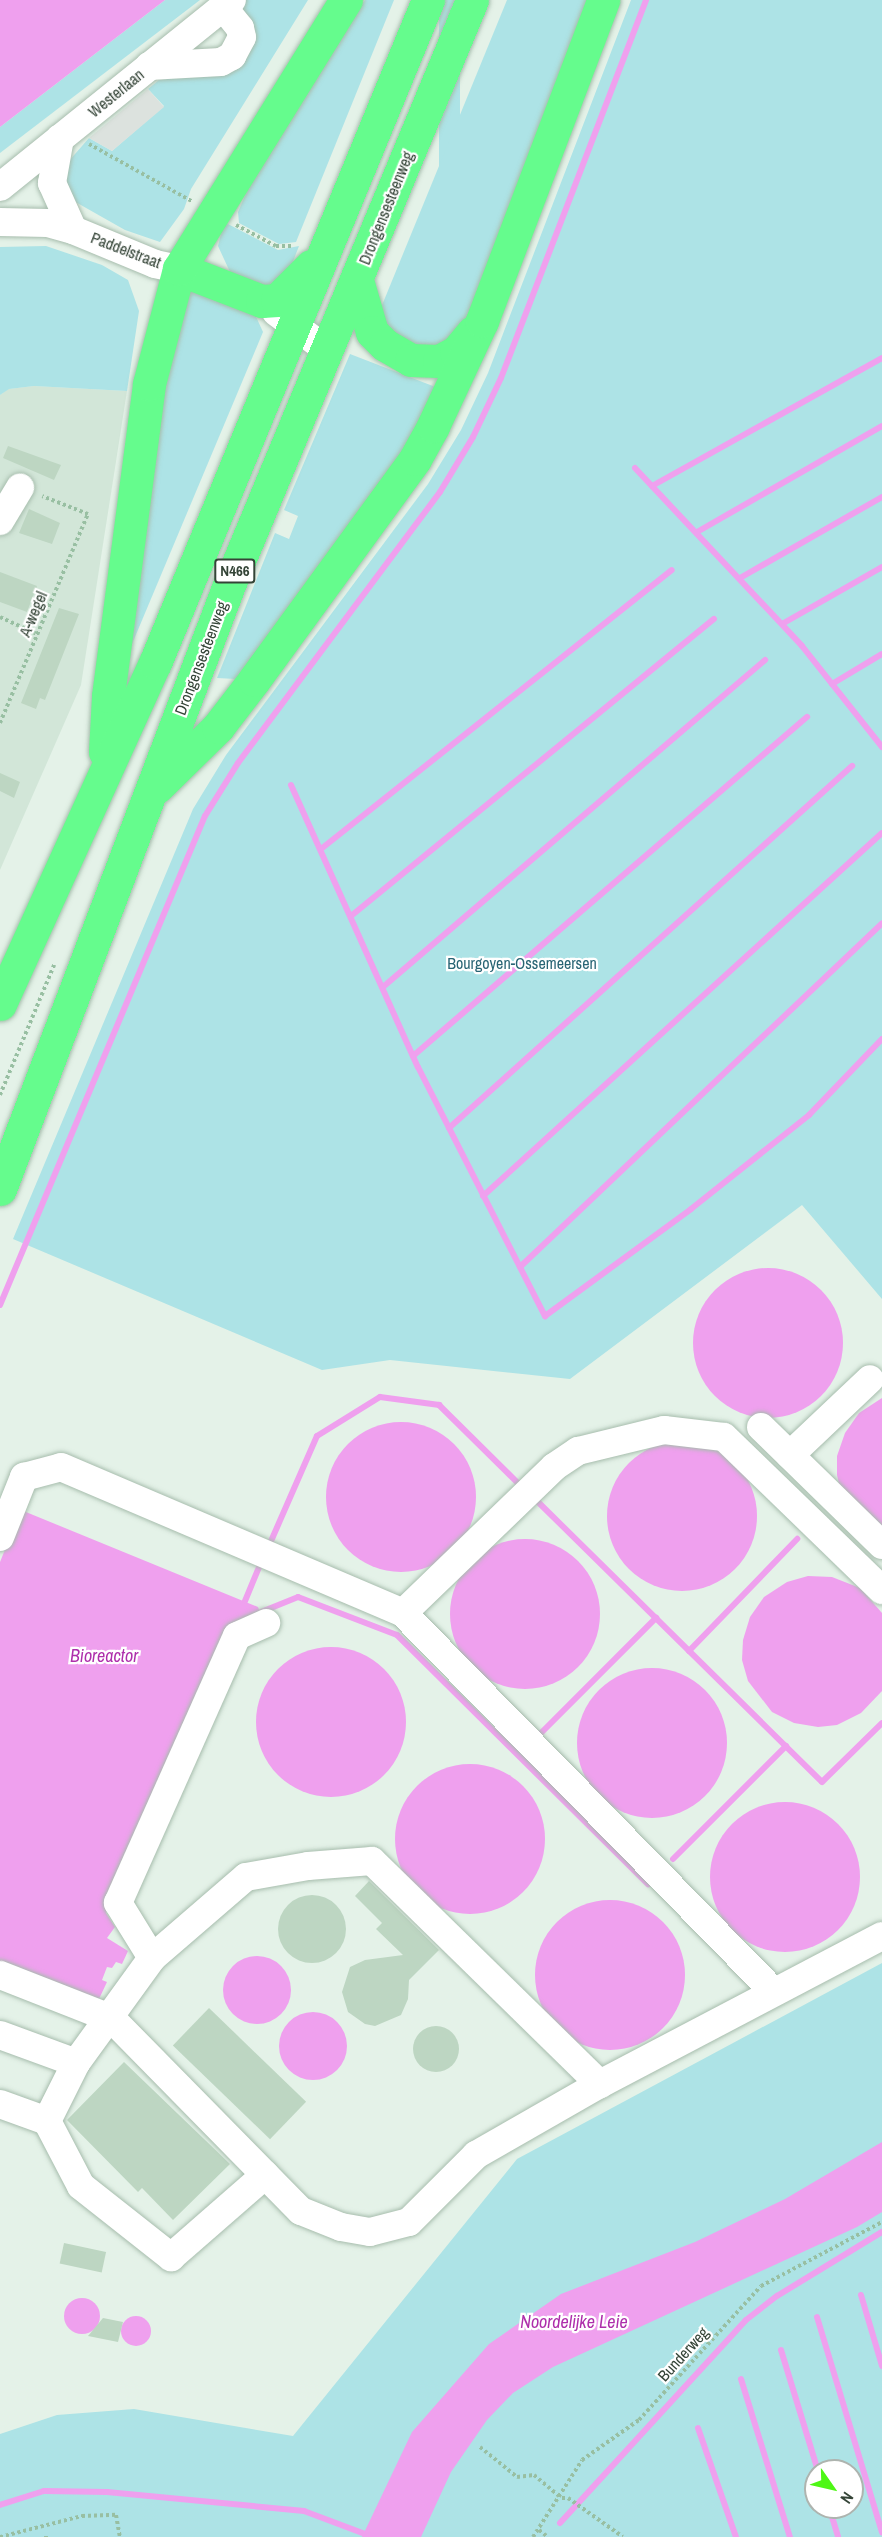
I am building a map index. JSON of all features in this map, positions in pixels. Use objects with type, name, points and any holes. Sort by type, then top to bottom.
[{"type":"highway","points":[[104,769],[108,696],[149,384],[179,269],[346,0]]},
{"type":"highway","name":"N466","points":[[0,1004],[104,769],[155,663],[294,325],[311,247],[428,0]]},
{"type":"highway","name":"Drongensesteenweg","points":[[0,1188],[229,585],[472,0]]},
{"type":"highway","points":[[149,794],[218,727],[415,459],[451,393],[482,321],[603,0]]},
{"type":"highway","points":[[179,269],[260,300],[277,300],[282,296],[311,247]]},
{"type":"highway","points":[[357,280],[372,332],[385,345],[411,360],[439,361],[456,352],[482,321]]},
{"type":"street","name":"Westerlaan","points":[[0,187],[228,3]]},
{"type":"street","points":[[149,66],[220,62],[232,56],[242,37],[228,3]]},
{"type":"street","name":"Paddelstraat","points":[[64,135],[52,183],[73,230]]},
{"type":"street","name":"Paddelstraat","points":[[0,222],[48,223],[73,230],[155,264],[179,269]]},
{"type":"street","points":[[260,300],[327,350]]},
{"type":"street","points":[[0,522],[20,488]]},
{"type":"street","points":[[790,1455],[870,1379]]},
{"type":"street","points":[[761,1427],[882,1545]]},
{"type":"street","points":[[403,1613],[528,1492],[578,1451],[664,1430],[724,1437],[882,1590]]},
{"type":"street","points":[[0,1537],[24,1477],[61,1467],[403,1613],[773,1991]]},
{"type":"street","points":[[152,1958],[118,1903],[237,1636],[266,1623]]},
{"type":"street","points":[[47,2121],[76,2063],[111,2019],[152,1958],[246,1877],[308,1866],[372,1861],[600,2084]]},
{"type":"street","points":[[0,1975],[111,2019],[302,2211],[341,2227],[370,2232],[409,2222],[476,2155],[600,2084],[773,1991],[882,1936]]},
{"type":"street","points":[[0,2035],[76,2063]]},
{"type":"street","points":[[0,2104],[47,2121],[81,2186],[171,2258],[265,2175]]},
{"type":"path","points":[[64,135],[276,246],[311,247]]},
{"type":"path","name":"A-wegel","points":[[0,723],[88,514]]},
{"type":"path","points":[[0,617],[37,634]]},
{"type":"path","name":"Bunderweg","points":[[533,2537],[561,2499],[582,2460],[639,2420],[761,2286],[882,2222]]},
{"type":"path","points":[[480,2447],[517,2477],[534,2475],[561,2499],[573,2502],[622,2537]]},
{"type":"path","points":[[0,2537],[82,2516],[116,2515],[120,2537]]},
{"type":"path","points":[[539,2530],[548,2537]]},
{"type":"shaded area","points":[[148,89],[164,107],[112,151],[89,138]]},
{"type":"shaded area","points":[[34,386],[127,391],[81,685],[0,870],[0,395],[8,389]]},
{"type":"green space","points":[[165,0],[200,0],[0,153],[0,127]]},
{"type":"green space","points":[[246,0],[308,0],[191,189],[184,209],[160,242],[125,230],[72,200],[65,176],[68,162],[89,138],[112,151],[164,106],[148,89],[159,80],[227,71],[236,8]]},
{"type":"green space","points":[[365,0],[394,0],[296,242],[279,244],[239,223],[238,212],[251,182]]},
{"type":"green space","points":[[439,0],[460,0],[460,346],[439,346]]},
{"type":"green space","points":[[507,0],[590,0],[471,315],[435,350],[404,344],[378,315]]},
{"type":"green space","name":"Bourgoyen-Ossemeersen","points":[[631,0],[882,0],[882,1299],[802,1205],[570,1379],[390,1360],[322,1370],[13,1239],[193,809],[226,755],[428,484],[461,430],[488,373]]},
{"type":"green space","points":[[224,222],[278,250],[299,246],[287,277],[265,286],[230,272],[218,246]]},
{"type":"green space","points":[[46,246],[102,265],[128,280],[139,311],[127,391],[34,386],[9,389],[0,395],[0,247]]},
{"type":"green space","points":[[194,281],[252,308],[263,332],[127,656],[159,413],[174,337]]},
{"type":"green space","points":[[350,354],[451,393],[254,680],[217,678],[275,533],[289,539],[298,516],[284,510]]},
{"type":"green space","points":[[882,1963],[882,2537],[0,2537],[0,2434],[57,2415],[134,2409],[293,2436],[517,2159]]},
{"type":"water","points":[[0,0],[165,0],[0,127]]},
{"type":"water","points":[[768,1268],[783,1269],[797,1274],[810,1280],[821,1290],[831,1301],[837,1314],[842,1328],[842,1358],[837,1372],[831,1385],[821,1396],[810,1406],[797,1412],[783,1417],[768,1418],[753,1417],[739,1412],[726,1406],[715,1396],[705,1385],[699,1372],[694,1358],[693,1343],[694,1328],[699,1314],[705,1301],[715,1290],[726,1280],[739,1274],[753,1269]]},
{"type":"water","points":[[882,1398],[882,1536],[842,1497],[837,1475],[837,1456],[845,1433],[859,1413]]},
{"type":"water","points":[[401,1422],[416,1423],[430,1428],[454,1444],[470,1468],[475,1482],[475,1512],[470,1526],[454,1550],[430,1566],[416,1571],[401,1572],[386,1571],[372,1566],[348,1550],[332,1526],[327,1512],[326,1497],[327,1482],[332,1468],[348,1444],[372,1428],[386,1423]]},
{"type":"water","points":[[682,1441],[711,1447],[735,1463],[751,1487],[757,1516],[751,1545],[735,1569],[711,1585],[682,1591],[653,1585],[629,1569],[613,1545],[607,1516],[613,1487],[629,1463],[653,1447]]},
{"type":"water","name":"Bioreactor","points":[[21,1510],[258,1607],[263,1620],[150,1805],[106,1913],[115,1927],[107,1938],[128,1951],[122,1964],[116,1962],[112,1968],[107,1967],[102,1980],[107,1982],[99,1999],[0,1964],[0,1562]]},
{"type":"water","points":[[525,1539],[540,1540],[554,1545],[578,1561],[594,1585],[599,1599],[599,1629],[594,1643],[578,1667],[554,1683],[540,1688],[525,1689],[510,1688],[496,1683],[472,1667],[456,1643],[451,1629],[450,1614],[451,1599],[456,1585],[472,1561],[496,1545],[510,1540]]},
{"type":"water","points":[[808,1576],[832,1577],[860,1588],[882,1613],[882,1691],[861,1713],[837,1725],[818,1727],[794,1723],[772,1712],[748,1681],[742,1660],[743,1640],[750,1617],[764,1597],[787,1582]]},
{"type":"water","points":[[331,1647],[346,1648],[360,1653],[373,1659],[384,1669],[394,1680],[400,1693],[405,1707],[405,1737],[400,1751],[394,1764],[384,1775],[373,1785],[360,1791],[346,1796],[331,1797],[316,1796],[302,1791],[289,1785],[278,1775],[268,1764],[262,1751],[257,1737],[256,1722],[257,1707],[262,1693],[268,1680],[278,1669],[289,1659],[302,1653],[316,1648]]},
{"type":"water","points":[[652,1668],[667,1669],[681,1674],[705,1690],[721,1714],[726,1728],[726,1758],[721,1772],[705,1796],[681,1812],[667,1817],[652,1818],[637,1817],[623,1812],[599,1796],[583,1772],[578,1758],[577,1743],[578,1728],[583,1714],[599,1690],[623,1674],[637,1669]]},
{"type":"water","points":[[470,1764],[485,1765],[499,1770],[523,1786],[539,1810],[544,1824],[544,1854],[539,1868],[523,1892],[499,1908],[485,1913],[470,1914],[455,1913],[441,1908],[417,1892],[401,1868],[396,1854],[395,1839],[396,1824],[401,1810],[417,1786],[441,1770],[455,1765]]},
{"type":"water","points":[[785,1802],[800,1803],[814,1808],[827,1814],[838,1824],[848,1835],[854,1848],[859,1862],[859,1892],[854,1906],[848,1919],[838,1930],[827,1940],[814,1946],[800,1951],[785,1952],[770,1951],[756,1946],[743,1940],[732,1930],[722,1919],[716,1906],[711,1892],[710,1877],[711,1862],[716,1848],[722,1835],[732,1824],[743,1814],[756,1808],[770,1803]]},
{"type":"water","points":[[610,1900],[625,1901],[639,1906],[652,1912],[663,1922],[673,1933],[679,1946],[684,1960],[684,1990],[679,2004],[673,2017],[663,2028],[652,2038],[639,2044],[625,2049],[610,2050],[595,2049],[581,2044],[568,2038],[557,2028],[547,2017],[541,2004],[536,1990],[535,1975],[536,1960],[541,1946],[547,1933],[557,1922],[568,1912],[581,1906],[595,1901]]},
{"type":"water","points":[[257,1956],[270,1958],[281,1966],[289,1977],[291,1990],[289,2003],[281,2014],[270,2022],[257,2024],[244,2022],[233,2014],[225,2003],[223,1990],[225,1977],[233,1966],[244,1958]]},
{"type":"water","points":[[313,2012],[326,2015],[337,2022],[344,2033],[347,2046],[344,2059],[337,2070],[326,2077],[313,2080],[300,2077],[289,2070],[282,2059],[279,2046],[282,2033],[289,2022],[300,2015]]},
{"type":"water","name":"Noordelijke Leie","points":[[882,2142],[882,2212],[857,2227],[553,2367],[513,2393],[487,2420],[451,2472],[421,2537],[362,2537],[412,2432],[489,2344],[561,2294],[695,2242],[785,2199]]},
{"type":"water","points":[[82,2298],[95,2303],[100,2316],[95,2329],[82,2334],[69,2329],[64,2316],[69,2303]]},
{"type":"water","points":[[136,2316],[147,2320],[151,2331],[147,2342],[136,2346],[125,2342],[121,2331],[125,2320]]},
{"type":"building","points":[[8,446],[61,465],[54,480],[3,458]]},
{"type":"building","points":[[29,509],[60,523],[52,544],[19,533]]},
{"type":"building","points":[[0,572],[37,586],[27,612],[0,602]]},
{"type":"building","points":[[59,608],[79,614],[45,700],[40,698],[36,709],[21,703]]},
{"type":"building","points":[[0,773],[20,782],[14,798],[0,791]]},
{"type":"building","points":[[369,1881],[439,1950],[409,1980],[408,1999],[401,2015],[375,2026],[365,2024],[348,2012],[342,1992],[350,1967],[365,1960],[403,1955],[376,1929],[382,1923],[355,1896]]},
{"type":"building","points":[[312,1895],[325,1898],[336,1905],[343,1916],[346,1929],[343,1942],[336,1953],[325,1960],[312,1963],[299,1960],[288,1953],[281,1942],[278,1929],[281,1916],[288,1905],[299,1898]]},
{"type":"building","points":[[209,2008],[306,2102],[270,2139],[173,2045]]},
{"type":"building","points":[[436,2026],[445,2027],[452,2033],[458,2040],[458,2058],[452,2065],[445,2071],[436,2072],[427,2071],[420,2065],[414,2058],[413,2049],[414,2040],[420,2033],[427,2027]]},
{"type":"building","points":[[124,2062],[230,2164],[173,2220],[142,2188],[138,2192],[67,2120]]},
{"type":"building","points":[[64,2243],[106,2252],[102,2272],[60,2264]]},
{"type":"building","points":[[103,2318],[123,2322],[118,2342],[88,2336]]},
{"type":"waterway","points":[[0,1305],[205,816],[238,763],[440,492],[473,437],[501,378],[646,0]]},
{"type":"waterway","points":[[652,486],[882,358]]},
{"type":"waterway","points":[[697,532],[882,426]]},
{"type":"waterway","points":[[635,468],[802,646],[882,747]]},
{"type":"waterway","points":[[740,578],[882,497]]},
{"type":"waterway","points":[[782,624],[882,567]]},
{"type":"waterway","points":[[321,849],[672,570]]},
{"type":"waterway","points":[[351,916],[714,619]]},
{"type":"waterway","points":[[832,684],[882,654]]},
{"type":"waterway","points":[[383,987],[765,660]]},
{"type":"waterway","points":[[413,1056],[807,717]]},
{"type":"waterway","points":[[449,1128],[852,766]]},
{"type":"waterway","points":[[291,785],[418,1067],[545,1316],[691,1209],[809,1115],[882,1039]]},
{"type":"waterway","points":[[483,1196],[882,833]]},
{"type":"waterway","points":[[520,1267],[882,924]]},
{"type":"waterway","points":[[268,1548],[317,1436],[380,1397],[439,1405],[522,1487]]},
{"type":"waterway","points":[[534,1498],[822,1782],[882,1723]]},
{"type":"waterway","points":[[689,1651],[797,1539]]},
{"type":"waterway","points":[[245,1601],[262,1560]]},
{"type":"waterway","points":[[261,1612],[298,1597],[397,1635],[648,1884]]},
{"type":"waterway","points":[[541,1733],[656,1618]]},
{"type":"waterway","points":[[673,1859],[786,1746]]},
{"type":"waterway","points":[[560,2523],[746,2320],[777,2296],[882,2232]]},
{"type":"waterway","points":[[861,2295],[882,2366]]},
{"type":"waterway","points":[[817,2317],[882,2532]]},
{"type":"waterway","points":[[781,2350],[814,2459]]},
{"type":"waterway","points":[[741,2379],[790,2537]]},
{"type":"waterway","points":[[698,2428],[736,2537]]},
{"type":"waterway","points":[[0,2505],[44,2491],[107,2492],[304,2511],[373,2537]]},
{"type":"waterway","points":[[833,2519],[838,2537]]}]
